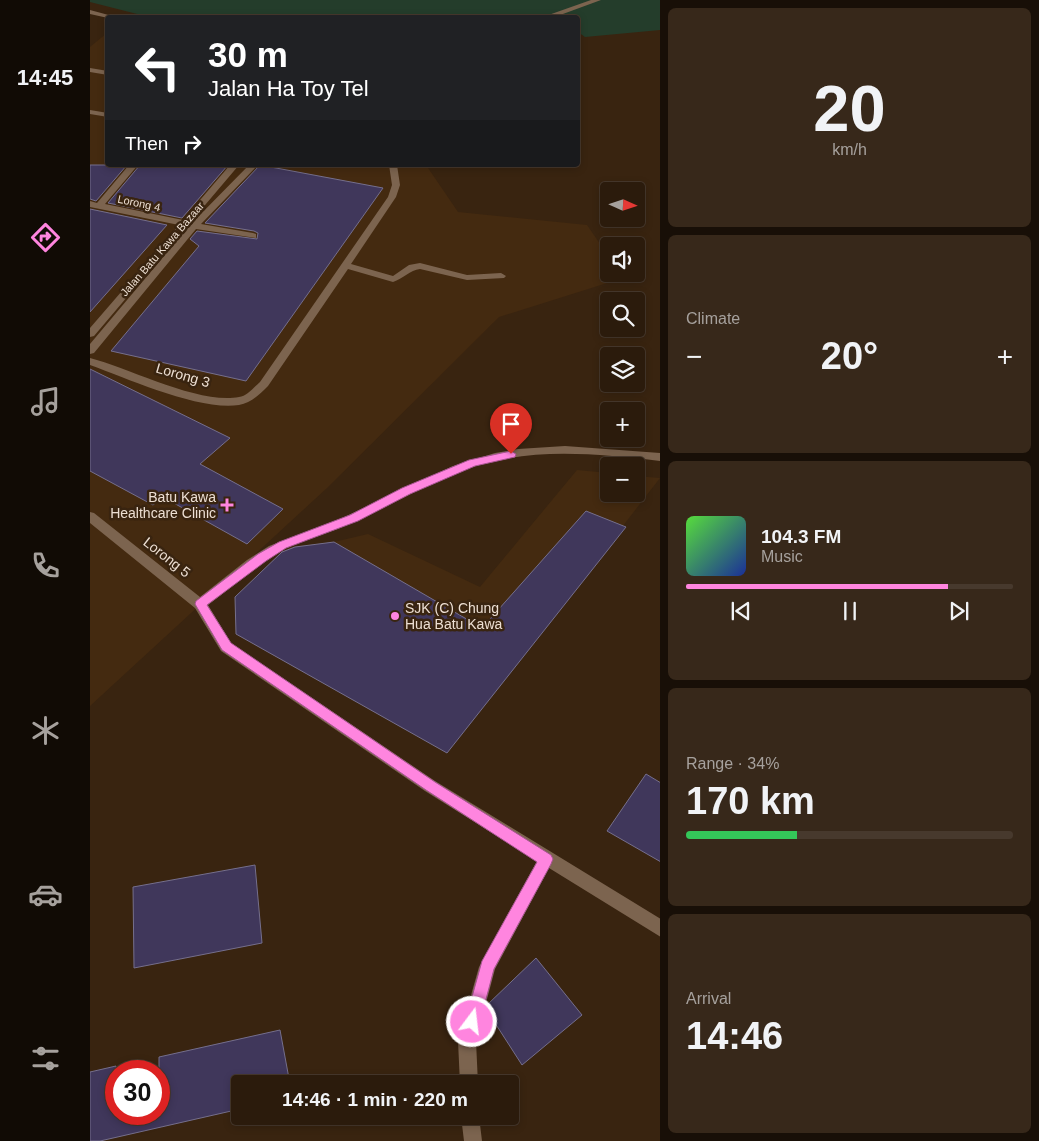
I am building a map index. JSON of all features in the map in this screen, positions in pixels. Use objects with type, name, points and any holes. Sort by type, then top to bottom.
[{"type":"street","points":[[552,15],[598,0]]},
{"type":"street","points":[[90,12],[105,16]]},
{"type":"street","points":[[90,70],[105,72]]},
{"type":"street","points":[[90,112],[105,114]]},
{"type":"street","points":[[94,205],[132,167]]},
{"type":"street","name":"Jalan Batu Kawa Bazaar","points":[[90,334],[233,167]]},
{"type":"street","name":"Jalan Batu Kawa Bazaar","points":[[90,350],[194,226],[252,167]]},
{"type":"street","name":"Lorong 3","points":[[90,361],[190,395],[222,401],[238,401],[250,397],[264,384],[392,197],[396,185],[393,167]]},
{"type":"street","name":"Lorong 4","points":[[94,205],[184,223]]},
{"type":"street","points":[[194,226],[253,236]]},
{"type":"street","points":[[346,265],[393,278],[400,277],[411,267],[420,266],[462,277],[501,276]]},
{"type":"street","points":[[660,457],[602,450],[530,450],[472,463],[406,491],[354,518],[282,545],[200,604],[226,647],[430,786],[660,929]]},
{"type":"street","name":"Lorong 5","points":[[90,516],[200,604]]},
{"type":"street","points":[[469,1075],[467,1041],[487,967],[546,859]]},
{"type":"street","points":[[471,1125],[473,1141]]},
{"type":"shaded area","points":[[105,35],[105,167],[427,167],[458,212],[587,225],[600,244],[600,282],[610,282],[499,317],[327,488],[90,706],[90,47]]},
{"type":"shaded area","name":"SJK (C) Chung Hua Batu Kawa","points":[[577,470],[600,472],[600,502],[641,502],[447,753],[236,634],[235,597],[288,547],[334,542],[368,534],[480,587]]},
{"type":"shaded area","name":"SJK (C) Chung Hua Batu Kawa","points":[[645,477],[660,478],[645,497]]},
{"type":"green space","points":[[90,0],[660,0],[660,30],[585,37],[580,33],[580,15],[141,15],[90,2]]},
{"type":"building","points":[[90,165],[125,167],[96,201],[90,199]]},
{"type":"building","points":[[138,167],[226,167],[182,218],[108,203]]},
{"type":"building","points":[[258,167],[271,167],[383,188],[246,381],[111,351],[199,246],[190,239],[197,231],[257,239],[258,233],[254,231],[205,223]]},
{"type":"building","points":[[90,209],[167,225],[90,312]]},
{"type":"building","points":[[90,369],[230,438],[200,464],[283,509],[247,544],[163,497],[153,505],[90,471]]},
{"type":"building","name":"SJK (C) Chung Hua Batu Kawa","points":[[586,511],[626,527],[447,753],[236,634],[235,597],[282,552],[295,547],[334,542],[482,628]]},
{"type":"building","points":[[646,774],[660,782],[660,861],[607,831]]},
{"type":"building","points":[[255,865],[262,943],[134,968],[133,887]]},
{"type":"building","points":[[536,958],[582,1015],[522,1065],[486,1009],[487,1005]]},
{"type":"building","points":[[280,1030],[288,1075],[231,1075],[231,1111],[170,1125],[170,1060],[159,1060],[159,1057]]},
{"type":"building","points":[[105,1069],[105,1125],[170,1125],[100,1141],[90,1141],[90,1072]]},
{"type":"place","name":"Batu Kawa Healthcare Clinic","points":[[227,505]]},
{"type":"place","name":"SJK (C) Chung Hua Batu Kawa","points":[[395,616]]},
{"type":"route","points":[[472,1022],[487,967],[546,859],[430,786],[226,647],[200,604],[282,545],[354,518],[406,491],[472,463],[511,454]]}]
